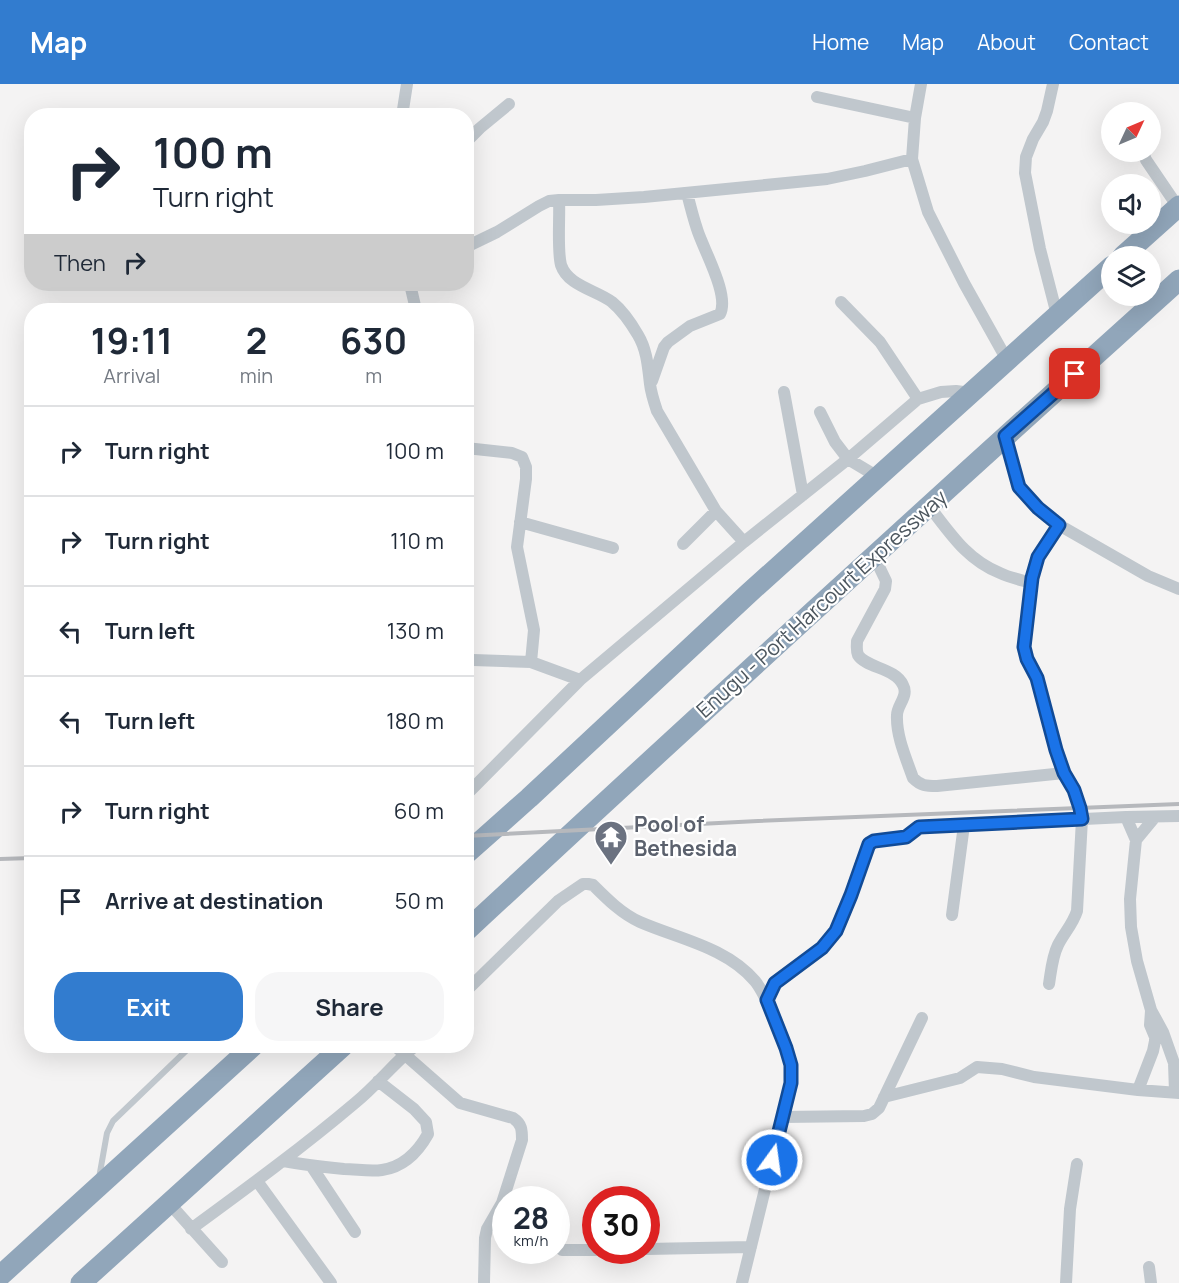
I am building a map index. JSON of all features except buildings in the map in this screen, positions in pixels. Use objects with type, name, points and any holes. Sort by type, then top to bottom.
[{"type":"highway","points":[[1134,246],[1179,207]]},
{"type":"highway","points":[[474,847],[749,593],[1101,276]]},
{"type":"highway","name":"Enugu - Port Harcourt Expressway","points":[[474,925],[1005,436],[1179,280]]},
{"type":"highway","points":[[0,1276],[245,1053]]},
{"type":"highway","points":[[81,1283],[335,1053]]},
{"type":"street","points":[[403,108],[407,84]]},
{"type":"street","points":[[921,84],[915,118],[912,159],[928,212],[1007,360]]},
{"type":"street","points":[[1053,84],[1043,122],[1026,157],[1025,173],[1040,249],[1057,315]]},
{"type":"street","points":[[817,97],[915,118]]},
{"type":"street","points":[[474,134],[509,104]]},
{"type":"street","points":[[474,243],[549,201],[687,193],[826,179],[912,159]]},
{"type":"street","points":[[1147,162],[1179,207]]},
{"type":"street","points":[[650,384],[668,342],[690,326],[720,314],[723,309],[713,268],[698,231],[687,193]]},
{"type":"street","points":[[560,200],[561,265],[574,281],[601,294],[615,304],[628,319],[640,338],[647,356],[652,398],[657,411],[716,511],[744,542]]},
{"type":"street","points":[[841,302],[880,342],[918,399]]},
{"type":"street","points":[[784,392],[803,495]]},
{"type":"street","points":[[474,787],[580,680],[918,399],[941,392],[971,393]]},
{"type":"street","points":[[820,412],[835,442],[848,459],[878,477]]},
{"type":"street","points":[[1005,436],[1019,487],[1038,508],[1059,525],[1148,576],[1179,589]]},
{"type":"street","points":[[474,449],[512,453],[522,457],[526,467],[517,547],[534,630],[531,662]]},
{"type":"street","points":[[929,506],[963,549],[982,564],[1000,574],[1032,583]]},
{"type":"street","points":[[683,544],[716,511]]},
{"type":"street","points":[[520,522],[613,548]]},
{"type":"street","points":[[1049,984],[1054,954],[1074,921],[1077,910],[1082,819],[1074,790],[1064,773],[1056,750],[1037,678],[1027,659],[1024,647],[1032,583],[1038,557],[1059,525]]},
{"type":"street","points":[[874,556],[886,581],[885,589],[857,641],[857,649],[859,656],[898,677],[903,683],[904,697],[896,713],[898,734],[913,778],[925,786],[937,786],[1064,773]]},
{"type":"street","points":[[474,660],[531,662],[580,680]]},
{"type":"street","points":[[767,1000],[775,983],[822,948],[836,931],[869,844],[874,841],[906,837],[919,827],[1179,816]]},
{"type":"street","points":[[884,1097],[960,1078],[977,1067],[1002,1069],[1034,1077],[1138,1090],[1177,1092],[1174,1063],[1163,1032],[1151,1010],[1137,961],[1131,927],[1130,899],[1136,840],[1126,817]]},
{"type":"street","points":[[1136,840],[1155,818]]},
{"type":"street","points":[[952,915],[964,825]]},
{"type":"street","points":[[474,983],[558,901],[583,884],[593,885],[615,906],[640,922],[713,951],[741,967],[756,982],[767,1000],[786,1048],[791,1065],[791,1083],[742,1283]]},
{"type":"street","points":[[1138,1090],[1154,1051],[1155,1037],[1150,1025],[1151,1010]]},
{"type":"street","points":[[783,1117],[872,1114],[879,1108],[922,1018]]},
{"type":"street","points":[[191,1229],[284,1161],[358,1101],[378,1081],[398,1053]]},
{"type":"street","points":[[403,1053],[460,1103],[513,1118],[520,1124],[522,1140],[502,1203],[487,1229],[484,1283]]},
{"type":"street","points":[[284,1161],[312,1167],[381,1171],[401,1164],[417,1151],[428,1134],[426,1122],[414,1109],[378,1081]]},
{"type":"street","points":[[1066,1283],[1070,1209],[1077,1164]]},
{"type":"street","points":[[312,1167],[355,1232]]},
{"type":"street","points":[[257,1180],[331,1283]]},
{"type":"street","points":[[168,1203],[222,1262]]},
{"type":"street","points":[[660,1249],[751,1247]]},
{"type":"street","points":[[1149,1267],[1151,1283]]},
{"type":"lane","points":[[98,1188],[106,1133],[113,1121],[184,1053]]},
{"type":"railway","points":[[474,836],[758,821],[1179,804]]},
{"type":"railway","points":[[0,859],[24,858]]},
{"type":"place","name":"Pool of Bethesida","points":[[611,866]]},
{"type":"route","points":[[772,1160],[791,1083],[791,1065],[767,1000],[775,983],[822,948],[836,931],[869,844],[874,841],[906,837],[919,827],[1082,819],[1074,790],[1064,773],[1056,750],[1037,678],[1027,659],[1024,647],[1032,578],[1038,557],[1059,525],[1038,508],[1019,487],[1005,436],[1075,374]]}]
